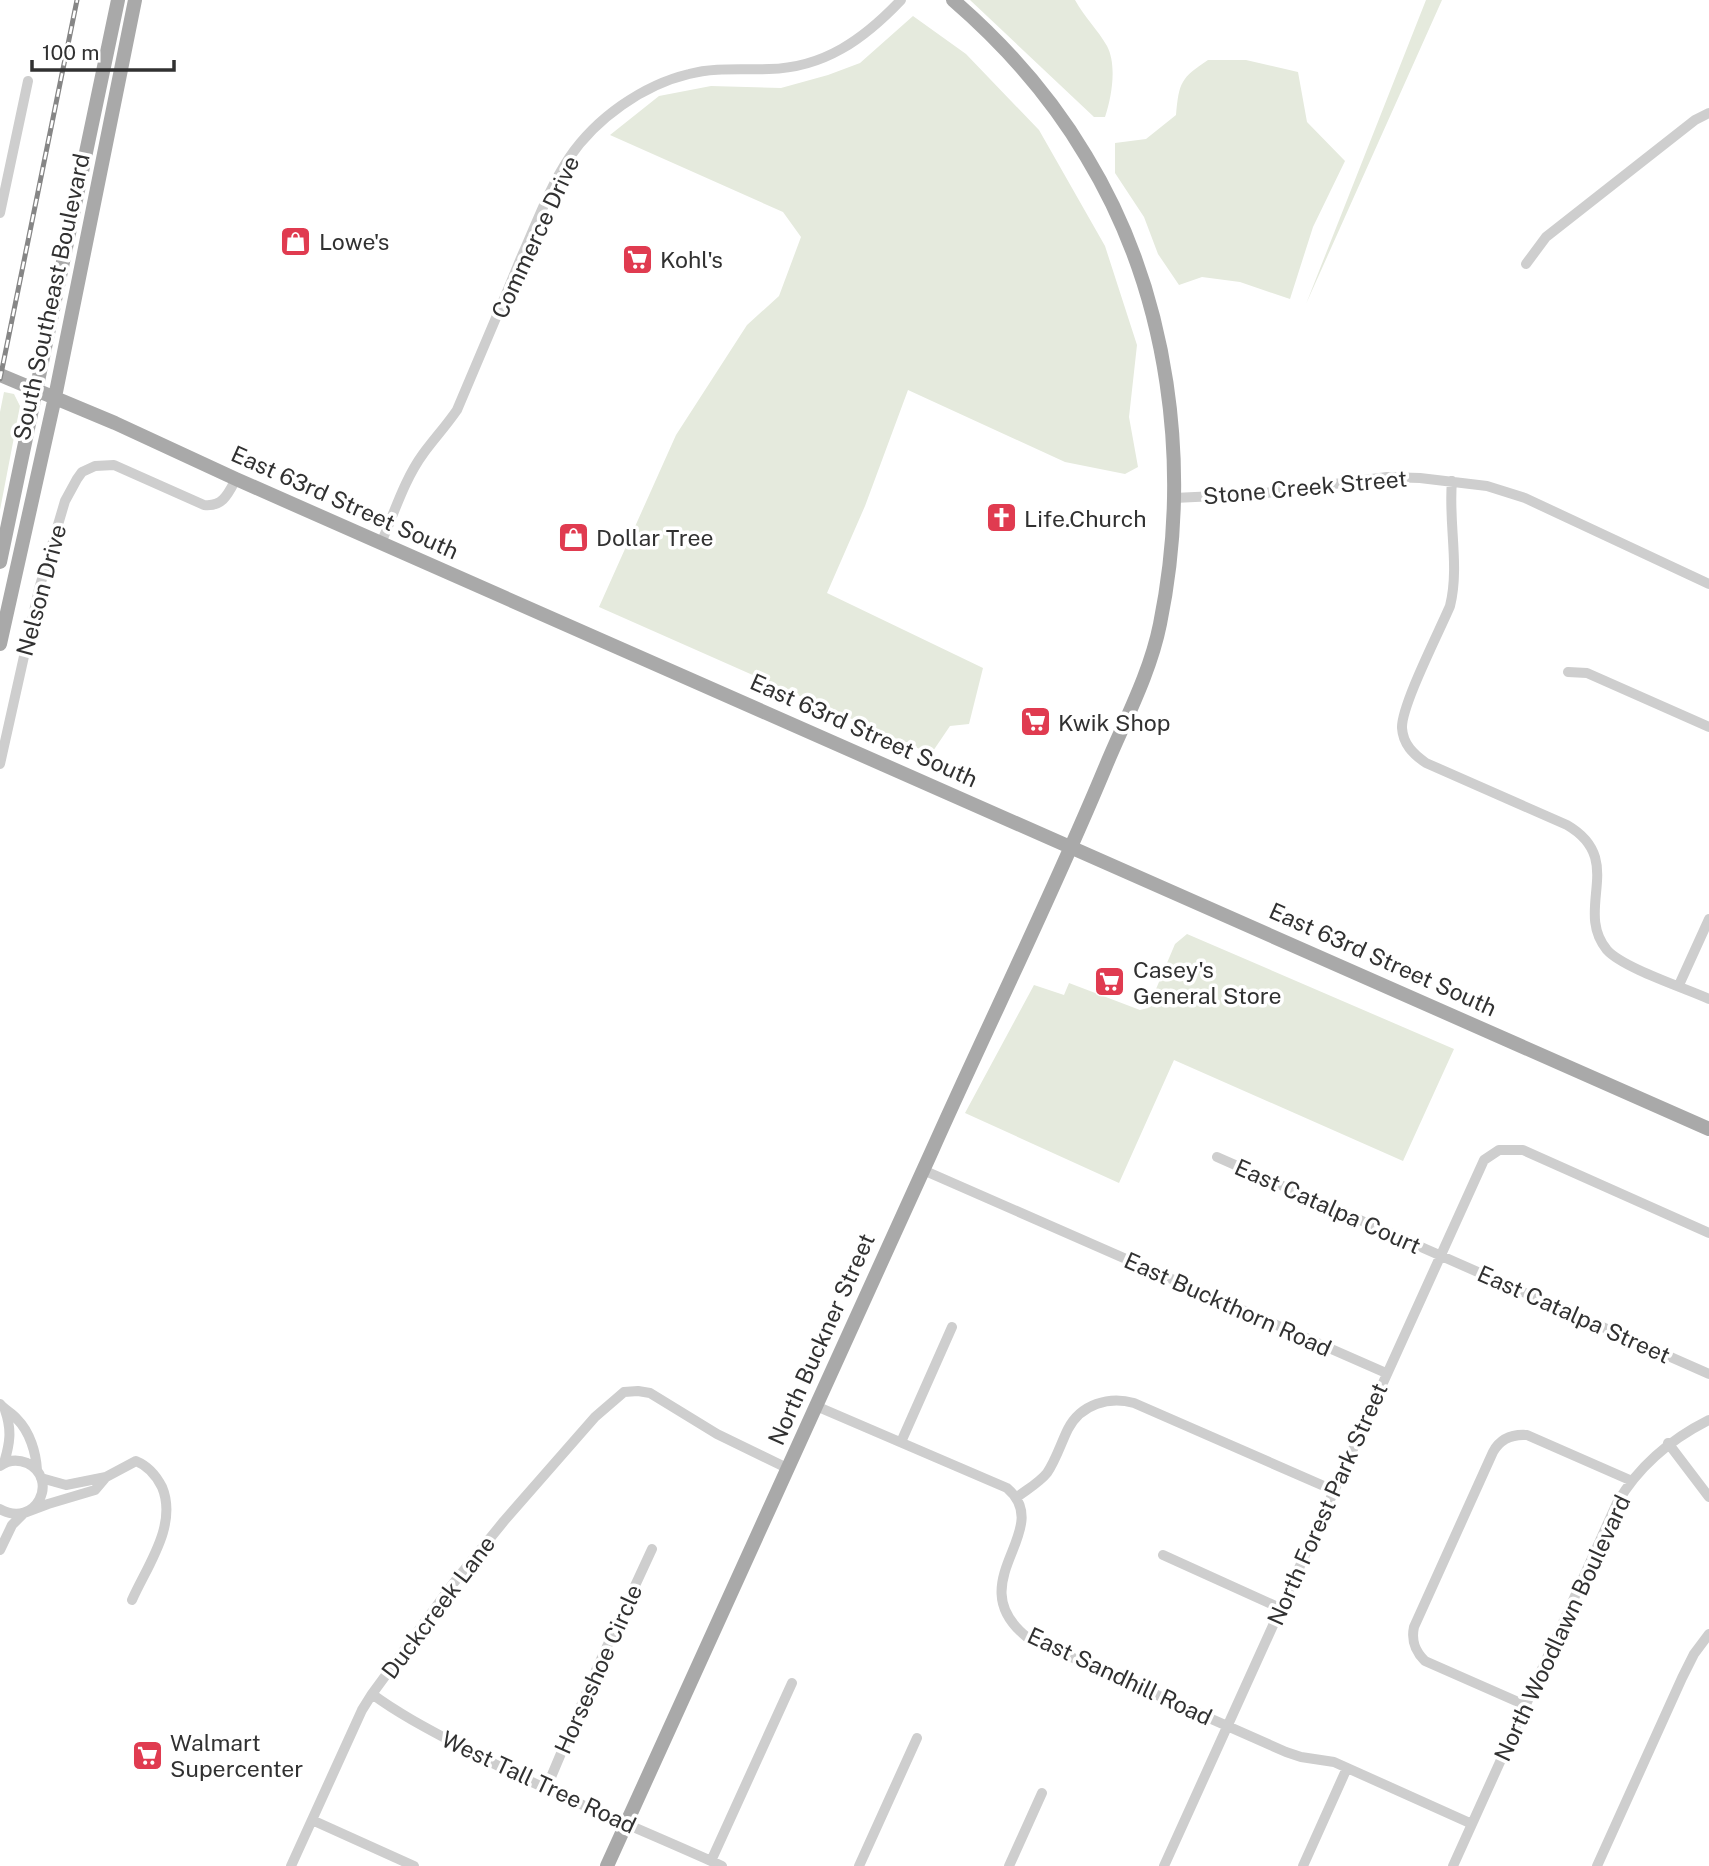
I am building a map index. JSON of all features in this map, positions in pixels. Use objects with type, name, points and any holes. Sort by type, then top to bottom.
[{"type":"main road","name":"South Southeast Boulevard","points":[[0,562],[118,0]]},
{"type":"main road","name":"South Southeast Boulevard","points":[[0,644],[55,397],[135,0]]},
{"type":"main road","name":"North Buckner Street","points":[[607,1866],[1072,846],[1158,633],[1169,561],[1174,498],[1173,442],[1168,391],[1152,315],[1138,269],[1116,213],[1087,157],[1024,70],[953,0]]},
{"type":"main road","name":"East 63rd Street South","points":[[0,375],[1709,1129]]},
{"type":"street","name":"Commerce Drive","points":[[381,543],[411,474],[457,410],[540,214],[569,158],[586,137],[623,104],[679,76],[720,69],[800,66],[829,57],[870,31],[901,0]]},
{"type":"street","points":[[0,213],[28,81]]},
{"type":"street","points":[[1526,264],[1546,237],[1695,120],[1709,113]]},
{"type":"street","name":"Nelson Drive","points":[[0,764],[33,612],[65,501],[77,479],[92,467],[114,465],[204,505],[212,506],[226,498],[236,479]]},
{"type":"street","name":"Stone Creek Street","points":[[1174,498],[1258,494],[1387,477],[1487,486],[1525,498],[1709,584]]},
{"type":"street","points":[[1452,481],[1450,513],[1454,593],[1403,717],[1407,745],[1426,763],[1580,833],[1596,858],[1599,872],[1595,923],[1607,950],[1624,962],[1709,999]]},
{"type":"street","points":[[1568,671],[1587,673],[1709,727]]},
{"type":"street","points":[[1679,985],[1709,919]]},
{"type":"street","name":"North Forest Park Street","points":[[1164,1866],[1482,1162],[1499,1150],[1523,1150],[1709,1233]]},
{"type":"street","name":"East Catalpa Court","points":[[1217,1157],[1439,1255]]},
{"type":"street","name":"East Buckthorn Road","points":[[923,1170],[1386,1373]]},
{"type":"street","name":"East Catalpa Street","points":[[1439,1255],[1709,1374]]},
{"type":"street","points":[[901,1442],[952,1327]]},
{"type":"street","name":"Duckcreek Lane","points":[[291,1866],[362,1710],[372,1694],[452,1585],[505,1520],[614,1399],[624,1392],[638,1391],[654,1395],[717,1434],[787,1468]]},
{"type":"street","points":[[816,1406],[1007,1488],[1017,1498],[1046,1474],[1069,1427],[1081,1413],[1099,1403],[1119,1400],[1139,1406],[1333,1490]]},
{"type":"street","points":[[3,1407],[11,1432],[2,1464],[22,1461],[39,1474],[66,1485],[106,1477],[136,1461],[142,1463],[158,1479],[168,1505],[167,1522],[132,1600]]},
{"type":"street","points":[[0,1549],[12,1525],[32,1509],[42,1495],[36,1455],[27,1433],[18,1419],[3,1407]]},
{"type":"street","name":"North Woodlawn Boulevard","points":[[1453,1866],[1611,1514],[1632,1481],[1668,1443],[1709,1420]]},
{"type":"street","points":[[1525,1705],[1425,1661],[1418,1654],[1413,1640],[1414,1627],[1493,1452],[1506,1438],[1527,1435],[1632,1481]]},
{"type":"street","points":[[1668,1443],[1709,1497]]},
{"type":"street","points":[[0,1509],[8,1513],[24,1513],[48,1503],[68,1500],[95,1490],[106,1477]]},
{"type":"street","name":"East Sandhill Road","points":[[1017,1498],[1021,1507],[1022,1528],[1005,1567],[1000,1591],[1007,1614],[1017,1629],[1028,1638],[1286,1752],[1334,1762],[1472,1824]]},
{"type":"street","name":"Horseshoe Circle","points":[[545,1789],[652,1549]]},
{"type":"street","points":[[1163,1555],[1280,1608]]},
{"type":"street","points":[[1597,1866],[1682,1678],[1694,1654],[1709,1634]]},
{"type":"street","points":[[717,1864],[792,1683]]},
{"type":"street","name":"West Tall Tree Road","points":[[372,1694],[436,1733],[545,1789],[717,1864]]},
{"type":"street","points":[[859,1866],[917,1738]]},
{"type":"street","points":[[1303,1866],[1347,1768]]},
{"type":"street","points":[[1009,1866],[1042,1793]]},
{"type":"street","points":[[312,1820],[414,1866]]},
{"type":"shaded area","points":[[970,0],[1075,0],[1110,54],[1112,81],[1105,117],[1094,117]]},
{"type":"shaded area","points":[[1426,0],[1442,0],[1306,304]]},
{"type":"shaded area","points":[[913,16],[966,54],[1039,130],[1105,246],[1137,345],[1129,417],[1138,467],[1125,474],[1065,462],[908,390],[865,506],[827,593],[983,668],[969,724],[950,726],[931,754],[599,607],[676,435],[747,325],[779,296],[801,237],[783,212],[610,135],[659,96],[711,86],[781,88],[860,63]]},
{"type":"shaded area","points":[[1208,60],[1246,60],[1298,72],[1307,122],[1345,161],[1313,227],[1290,299],[1240,282],[1202,277],[1179,285],[1158,254],[1144,217],[1115,173],[1115,143],[1146,139],[1176,115],[1178,95],[1183,82]]},
{"type":"shaded area","points":[[4,392],[14,394],[20,406],[0,510],[0,412]]},
{"type":"shaded area","points":[[1187,934],[1454,1049],[1403,1161],[1174,1060],[1119,1183],[965,1113],[1034,985],[1064,995],[1069,983],[1140,1010],[1148,1008],[1175,944]]},
{"type":"railway","points":[[0,379],[77,0]]},
{"type":"place","name":"Lowe's","points":[[296,241]]},
{"type":"place","name":"Kohl's","points":[[637,259]]},
{"type":"place","name":"Life.Church","points":[[1001,518]]},
{"type":"place","name":"Dollar Tree","points":[[573,537]]},
{"type":"place","name":"Kwik Shop","points":[[1035,722]]},
{"type":"place","name":"Casey's General Store","points":[[1110,982]]},
{"type":"place","name":"Walmart Supercenter","points":[[147,1755]]}]
